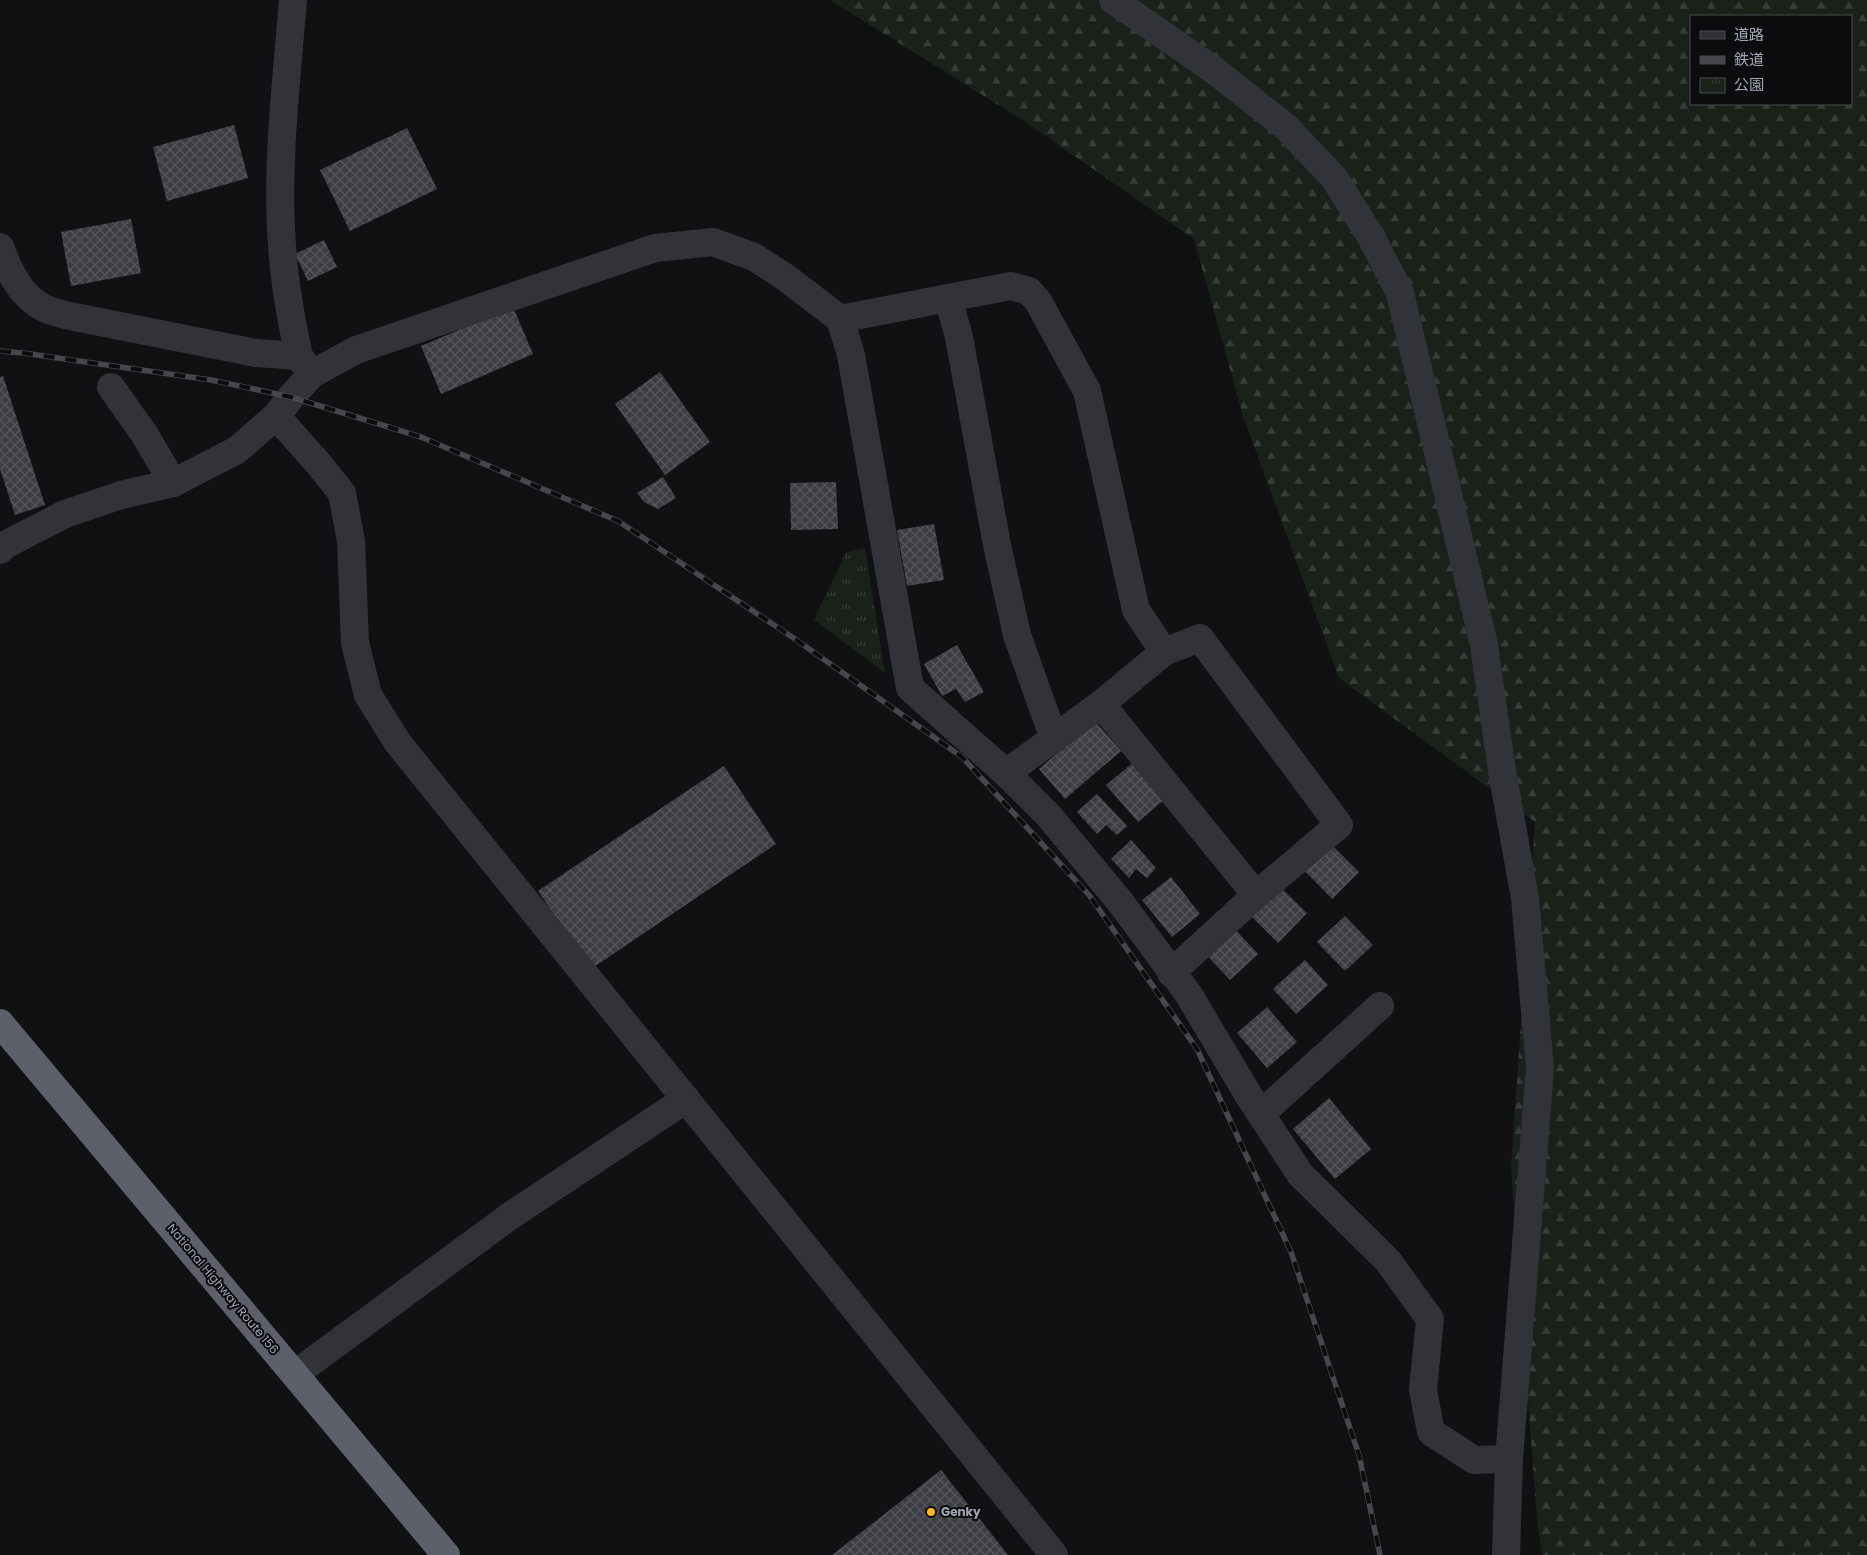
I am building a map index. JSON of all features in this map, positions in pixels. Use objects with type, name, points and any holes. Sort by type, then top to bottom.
[{"type":"highway","name":"National Highway Route 156","points":[[0,1023],[446,1555]]},
{"type":"street","points":[[0,550],[5,545],[65,514],[121,495],[173,483],[237,450],[276,416],[291,397],[306,365],[289,309],[283,257],[281,199],[283,121],[293,0]]},
{"type":"street","points":[[1113,0],[1215,71],[1286,127],[1335,179],[1371,237],[1400,293],[1484,645],[1502,771],[1525,898],[1540,1068],[1509,1459],[1506,1555]]},
{"type":"street","points":[[0,247],[8,269],[26,297],[45,309],[70,316],[256,353],[306,365],[356,350],[655,248],[713,242],[754,257],[785,277],[840,319],[850,355],[910,688],[1006,773],[1049,816],[1121,904],[1189,995],[1260,1114],[1300,1174],[1388,1261],[1430,1319],[1423,1390],[1431,1432],[1474,1460],[1509,1459]]},
{"type":"street","points":[[840,319],[1011,286],[1030,291],[1038,302],[1087,391],[1136,610],[1164,652]]},
{"type":"street","points":[[948,298],[959,337],[997,545],[1017,635],[1054,739]]},
{"type":"street","points":[[111,387],[145,435],[173,483]]},
{"type":"street","points":[[276,416],[342,493],[351,541],[355,642],[368,695],[398,743],[1054,1555]]},
{"type":"street","points":[[1006,773],[1101,704],[1164,652],[1200,638],[1339,824],[1256,895],[1171,973]]},
{"type":"street","points":[[1101,704],[1256,895]]},
{"type":"street","points":[[1260,1114],[1380,1006]]},
{"type":"street","points":[[294,1374],[510,1216],[686,1099]]},
{"type":"green space","points":[[830,0],[1867,0],[1867,1555],[1542,1555],[1537,1521],[1511,1167],[1535,822],[1339,678],[1243,416],[1194,239],[1024,121]]},
{"type":"green space","points":[[865,548],[885,673],[814,620],[846,552]]},
{"type":"building","points":[[234,125],[248,178],[167,201],[153,147]]},
{"type":"building","points":[[407,128],[437,189],[350,231],[320,170]]},
{"type":"building","points":[[131,219],[141,273],[71,286],[61,232]]},
{"type":"building","points":[[324,240],[337,267],[308,281],[295,254]]},
{"type":"building","points":[[513,307],[533,354],[441,394],[421,346]]},
{"type":"building","points":[[660,372],[710,442],[665,475],[615,404]]},
{"type":"building","points":[[3,376],[45,505],[15,515],[0,469],[0,377]]},
{"type":"building","points":[[663,477],[676,498],[658,509],[644,502],[637,493]]},
{"type":"building","points":[[836,482],[838,529],[791,530],[790,483]]},
{"type":"building","points":[[934,524],[944,580],[907,586],[897,530]]},
{"type":"building","points":[[957,645],[984,692],[965,702],[956,689],[942,696],[924,664]]},
{"type":"building","points":[[1095,721],[1121,751],[1065,799],[1039,769]]},
{"type":"building","points":[[1134,762],[1165,799],[1138,822],[1106,785]]},
{"type":"building","points":[[724,766],[776,844],[591,969],[538,891]]},
{"type":"building","points":[[1097,794],[1127,826],[1117,835],[1106,825],[1097,834],[1077,812]]},
{"type":"building","points":[[1131,840],[1156,868],[1147,878],[1136,869],[1129,878],[1111,859]]},
{"type":"building","points":[[1327,840],[1359,872],[1332,899],[1300,866]]},
{"type":"building","points":[[1171,877],[1200,914],[1172,937],[1142,900]]},
{"type":"building","points":[[1278,885],[1307,913],[1278,943],[1249,914]]},
{"type":"building","points":[[1345,916],[1373,945],[1345,971],[1317,942]]},
{"type":"building","points":[[1231,925],[1258,954],[1230,980],[1203,951]]},
{"type":"building","points":[[1305,960],[1328,985],[1296,1014],[1273,989]]},
{"type":"building","points":[[1267,1007],[1297,1042],[1267,1068],[1237,1033]]},
{"type":"building","points":[[1329,1098],[1371,1149],[1335,1179],[1293,1129]]},
{"type":"building","name":"Genky","points":[[941,1470],[1008,1555],[832,1555]]},
{"type":"railway","points":[[0,351],[211,380],[291,397],[421,437],[618,521],[795,639],[962,757],[1089,895],[1197,1049],[1291,1252],[1359,1455],[1380,1555]]},
{"type":"place","name":"Genky","points":[[931,1512]]}]
